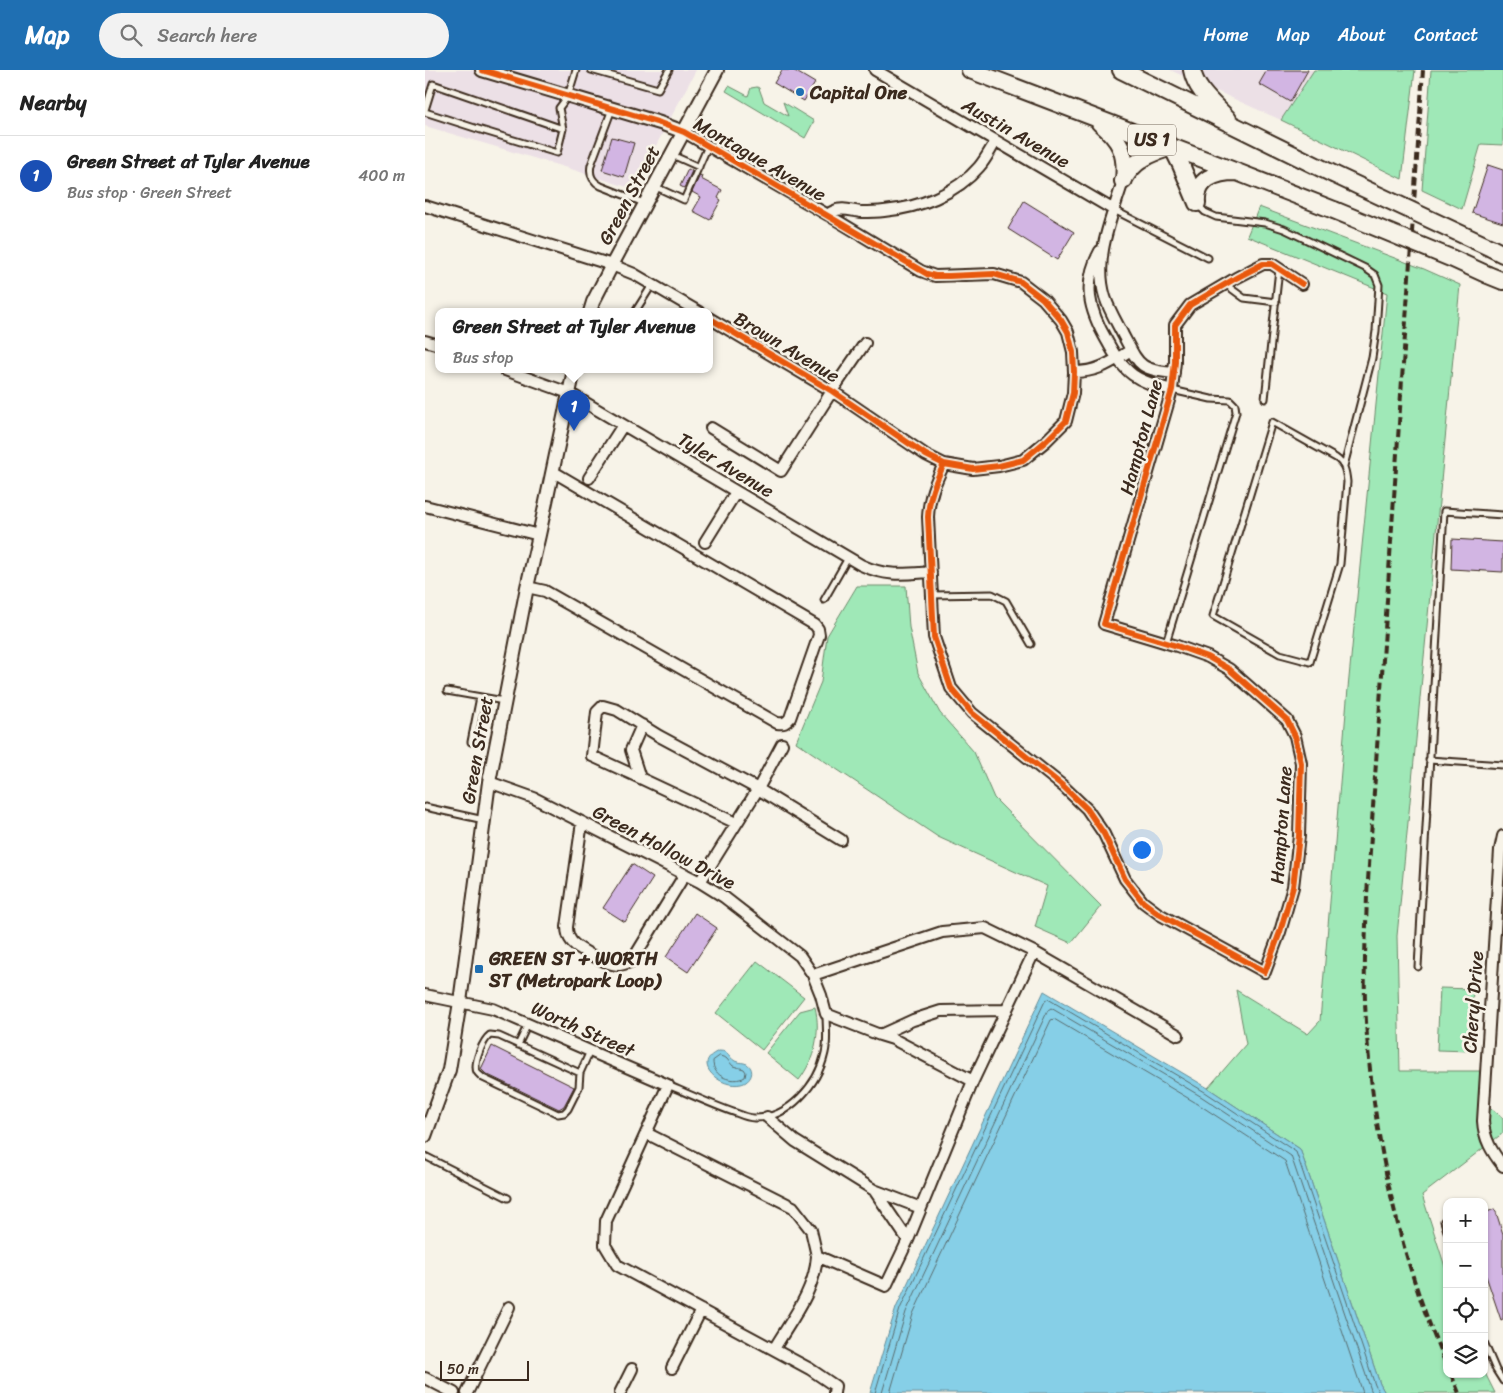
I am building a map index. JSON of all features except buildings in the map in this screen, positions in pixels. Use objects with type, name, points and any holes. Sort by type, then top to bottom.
[{"type":"highway","name":"US 1","points":[[970,70],[1334,210],[1445,255],[1495,278]]},
{"type":"highway","name":"US 1","points":[[1121,70],[1237,128],[1497,251]]},
{"type":"highway","points":[[1192,70],[1194,79],[1202,91],[1237,128]]},
{"type":"highway","points":[[1095,118],[1115,137],[1123,150],[1125,164],[1123,180]]},
{"type":"highway","points":[[1123,180],[1138,160],[1171,147],[1197,203]]},
{"type":"highway","points":[[1197,203],[1199,188],[1205,180],[1216,174],[1237,172]]},
{"type":"street","name":"Montague Avenue","points":[[482,70],[612,109],[695,137],[927,274],[935,276],[994,274],[1021,282],[1043,299],[1061,320],[1071,342],[1074,372]]},
{"type":"street","name":"Green Street","points":[[591,308],[612,264],[717,70]]},
{"type":"street","name":"Austin Avenue","points":[[875,70],[1114,210]]},
{"type":"street","points":[[828,215],[838,210],[871,212],[893,210],[915,206],[935,199],[953,189],[974,172],[996,141]]},
{"type":"street","points":[[1123,180],[1103,246],[1095,260],[1089,278],[1089,292],[1093,313],[1098,326],[1117,358],[1126,369],[1140,379],[1172,390]]},
{"type":"street","points":[[425,206],[612,264],[634,274],[692,308]]},
{"type":"street","points":[[1103,246],[1101,276],[1104,291],[1109,307],[1131,350],[1145,368],[1174,373]]},
{"type":"street","name":"Hampton Lane","points":[[944,464],[933,488],[928,517],[934,637],[951,688],[971,713],[1063,786],[1087,809],[1104,834],[1125,879],[1143,902],[1159,914],[1265,972],[1280,932],[1293,886],[1299,836],[1301,762],[1295,736],[1287,720],[1229,669],[1208,657],[1104,624],[1172,390],[1176,352],[1175,326],[1190,305],[1263,264],[1272,264],[1302,284]]},
{"type":"street","points":[[1093,313],[1109,307]]},
{"type":"street","name":"Brown Avenue","points":[[713,320],[832,391],[926,455],[944,464]]},
{"type":"street","points":[[711,428],[781,471],[865,343]]},
{"type":"street","points":[[944,464],[973,468],[999,466],[1023,460],[1046,442],[1066,421],[1073,393],[1074,372],[1091,372],[1131,350]]},
{"type":"street","name":"Tyler Avenue","points":[[513,373],[569,393],[869,569],[897,574],[931,572]]},
{"type":"street","name":"Green Street","points":[[425,1136],[449,1070],[460,1002],[489,782],[527,587],[573,373]]},
{"type":"street","points":[[589,478],[623,425]]},
{"type":"street","points":[[527,587],[545,591],[777,723],[782,724],[790,718],[819,635],[815,625],[552,471]]},
{"type":"street","points":[[705,542],[735,492]]},
{"type":"street","points":[[425,506],[539,535]]},
{"type":"street","points":[[736,823],[592,756],[597,712],[603,706],[617,710],[642,726],[758,789],[841,840]]},
{"type":"street","points":[[640,778],[631,750],[642,726]]},
{"type":"street","points":[[700,882],[758,789],[781,744]]},
{"type":"street","name":"Green Hollow Drive","points":[[489,782],[534,798],[685,874],[724,897],[800,956],[813,975],[826,1014]]},
{"type":"street","points":[[583,822],[567,935],[573,943],[608,964],[625,964],[633,961],[685,874]]},
{"type":"street","name":"Cheryl Drive","points":[[1503,836],[1500,850],[1483,1121],[1486,1140],[1503,1166]]},
{"type":"street","points":[[813,975],[942,932],[985,928],[1034,952],[1178,1035]]},
{"type":"street","points":[[817,1256],[886,1286],[908,1240],[973,1081],[1034,952]]},
{"type":"street","name":"Worth Street","points":[[425,995],[493,1009],[668,1085]]},
{"type":"street","points":[[880,1035],[941,1010],[1007,1010]]},
{"type":"street","points":[[826,1014],[893,1040],[973,1081]]},
{"type":"street","points":[[668,1085],[606,1221],[605,1245],[617,1264],[810,1369],[835,1386],[834,1393]]},
{"type":"street","points":[[767,1117],[795,1141],[874,1190],[921,1208]]},
{"type":"street","points":[[647,1133],[793,1207],[811,1230],[817,1256],[816,1270],[807,1294],[774,1349]]},
{"type":"street","points":[[874,1190],[908,1240]]},
{"type":"street","points":[[467,1393],[509,1307]]},
{"type":"street","points":[[672,1368],[701,1310]]},
{"type":"street","points":[[620,1393],[632,1369]]},
{"type":"street","points":[[425,1378],[453,1393]]},
{"type":"lane","points":[[563,129],[433,84],[425,111],[481,130],[557,152],[563,129],[559,108],[568,96],[576,70]]},
{"type":"lane","points":[[591,70],[658,89],[669,70]]},
{"type":"lane","points":[[612,109],[591,165],[591,178],[601,186],[645,203]]},
{"type":"lane","points":[[654,186],[684,200],[708,146]]},
{"type":"lane","points":[[672,155],[699,167]]},
{"type":"lane","points":[[1197,203],[1205,212],[1216,217],[1265,223],[1292,232],[1365,268],[1375,275],[1378,280],[1379,290],[1373,351],[1344,466],[1347,482],[1340,564],[1311,662],[1280,654],[1213,616],[1271,422],[1336,458],[1344,466]]},
{"type":"lane","points":[[1114,210],[1209,258]]},
{"type":"lane","points":[[1265,399],[1279,269]]},
{"type":"lane","points":[[637,308],[652,284]]},
{"type":"lane","points":[[1225,284],[1244,298],[1276,302]]},
{"type":"lane","points":[[1166,643],[1236,412],[1235,405],[1230,400],[1172,390]]},
{"type":"lane","points":[[1418,966],[1444,511],[1503,515]]},
{"type":"lane","points":[[824,600],[848,558]]},
{"type":"lane","points":[[932,595],[991,594],[1005,601],[1031,644]]},
{"type":"lane","points":[[447,691],[504,701]]},
{"type":"lane","points":[[471,742],[480,697]]},
{"type":"lane","points":[[1429,760],[1503,766]]},
{"type":"lane","points":[[425,806],[484,820]]},
{"type":"lane","points":[[668,1085],[718,1107],[752,1118],[767,1117],[783,1111],[801,1096],[811,1085],[818,1073],[825,1052],[826,1014]]},
{"type":"lane","points":[[518,1045],[528,1024]]},
{"type":"lane","points":[[579,1072],[499,1036],[490,1035],[485,1039],[476,1064],[477,1073],[483,1078],[558,1114],[564,1113],[568,1109],[579,1087],[579,1072],[590,1051]]},
{"type":"lane","points":[[425,1156],[508,1198]]},
{"type":"lane","points":[[1488,1351],[1503,1381]]},
{"type":"shaded area","points":[[425,70],[696,70],[633,189],[425,126]]},
{"type":"shaded area","points":[[1170,70],[1314,70],[1281,120]]},
{"type":"green space","points":[[1314,70],[1415,70],[1402,179],[1281,120]]},
{"type":"green space","points":[[1431,70],[1503,70],[1503,145],[1481,144],[1462,209],[1422,190]]},
{"type":"green space","points":[[729,86],[748,96],[751,88],[757,87],[764,102],[788,116],[783,102],[814,121],[805,138],[726,91]]},
{"type":"green space","points":[[1259,207],[1424,269],[1460,285],[1397,936],[1400,1071],[1488,1071],[1486,1104],[1503,1118],[1503,1133],[1422,1195],[1443,1261],[1443,1378],[1488,1378],[1495,1393],[1385,1393],[1380,1384],[1300,1149],[1208,1088],[1246,1044],[1236,990],[1308,1034],[1320,1021],[1348,688],[1387,293],[1247,236]]},
{"type":"green space","points":[[857,586],[906,586],[909,627],[918,673],[940,713],[974,752],[994,798],[1101,906],[1071,943],[1035,927],[1047,886],[938,837],[796,742],[821,682],[827,636]]},
{"type":"green space","points":[[757,961],[804,997],[762,1050],[716,1013]]},
{"type":"green space","points":[[1440,988],[1473,989],[1470,1051],[1437,1050]]},
{"type":"green space","points":[[815,1007],[817,1036],[813,1054],[799,1080],[766,1053],[800,1011]]},
{"type":"water","points":[[1044,991],[1208,1088],[1300,1149],[1380,1384],[1385,1393],[870,1393],[896,1308]]},
{"type":"water","points":[[719,1051],[727,1053],[735,1061],[750,1066],[752,1072],[750,1078],[744,1083],[733,1084],[725,1083],[711,1074],[707,1062],[711,1056]]},
{"type":"railway","points":[[1423,70],[1367,895],[1365,1002],[1373,1094],[1389,1187],[1400,1234],[1414,1279],[1443,1356]]},
{"type":"railway","points":[[1453,1378],[1459,1393]]},
{"type":"cycle path","points":[[482,70],[660,123],[684,132],[927,274],[935,276],[994,274],[1021,282],[1043,299],[1061,320],[1068,332],[1073,352],[1073,393],[1066,421],[1023,460],[999,466],[973,469],[944,464],[926,455],[832,391],[713,320]]},
{"type":"cycle path","points":[[944,464],[933,490],[928,517],[934,637],[951,688],[972,713],[1063,786],[1087,809],[1104,834],[1125,879],[1143,902],[1159,914],[1265,972],[1280,932],[1293,887],[1299,836],[1301,763],[1295,736],[1287,720],[1229,669],[1208,657],[1104,624],[1172,390],[1175,362],[1175,325],[1190,305],[1263,264],[1272,264],[1302,284]]},
{"type":"place","name":"Capital One","points":[[800,92]]},
{"type":"place","name":"Green Street at Tyler Avenue","points":[[574,431]]},
{"type":"place","name":"GREEN ST + WORTH ST (Metropark Loop)","points":[[479,969]]}]
